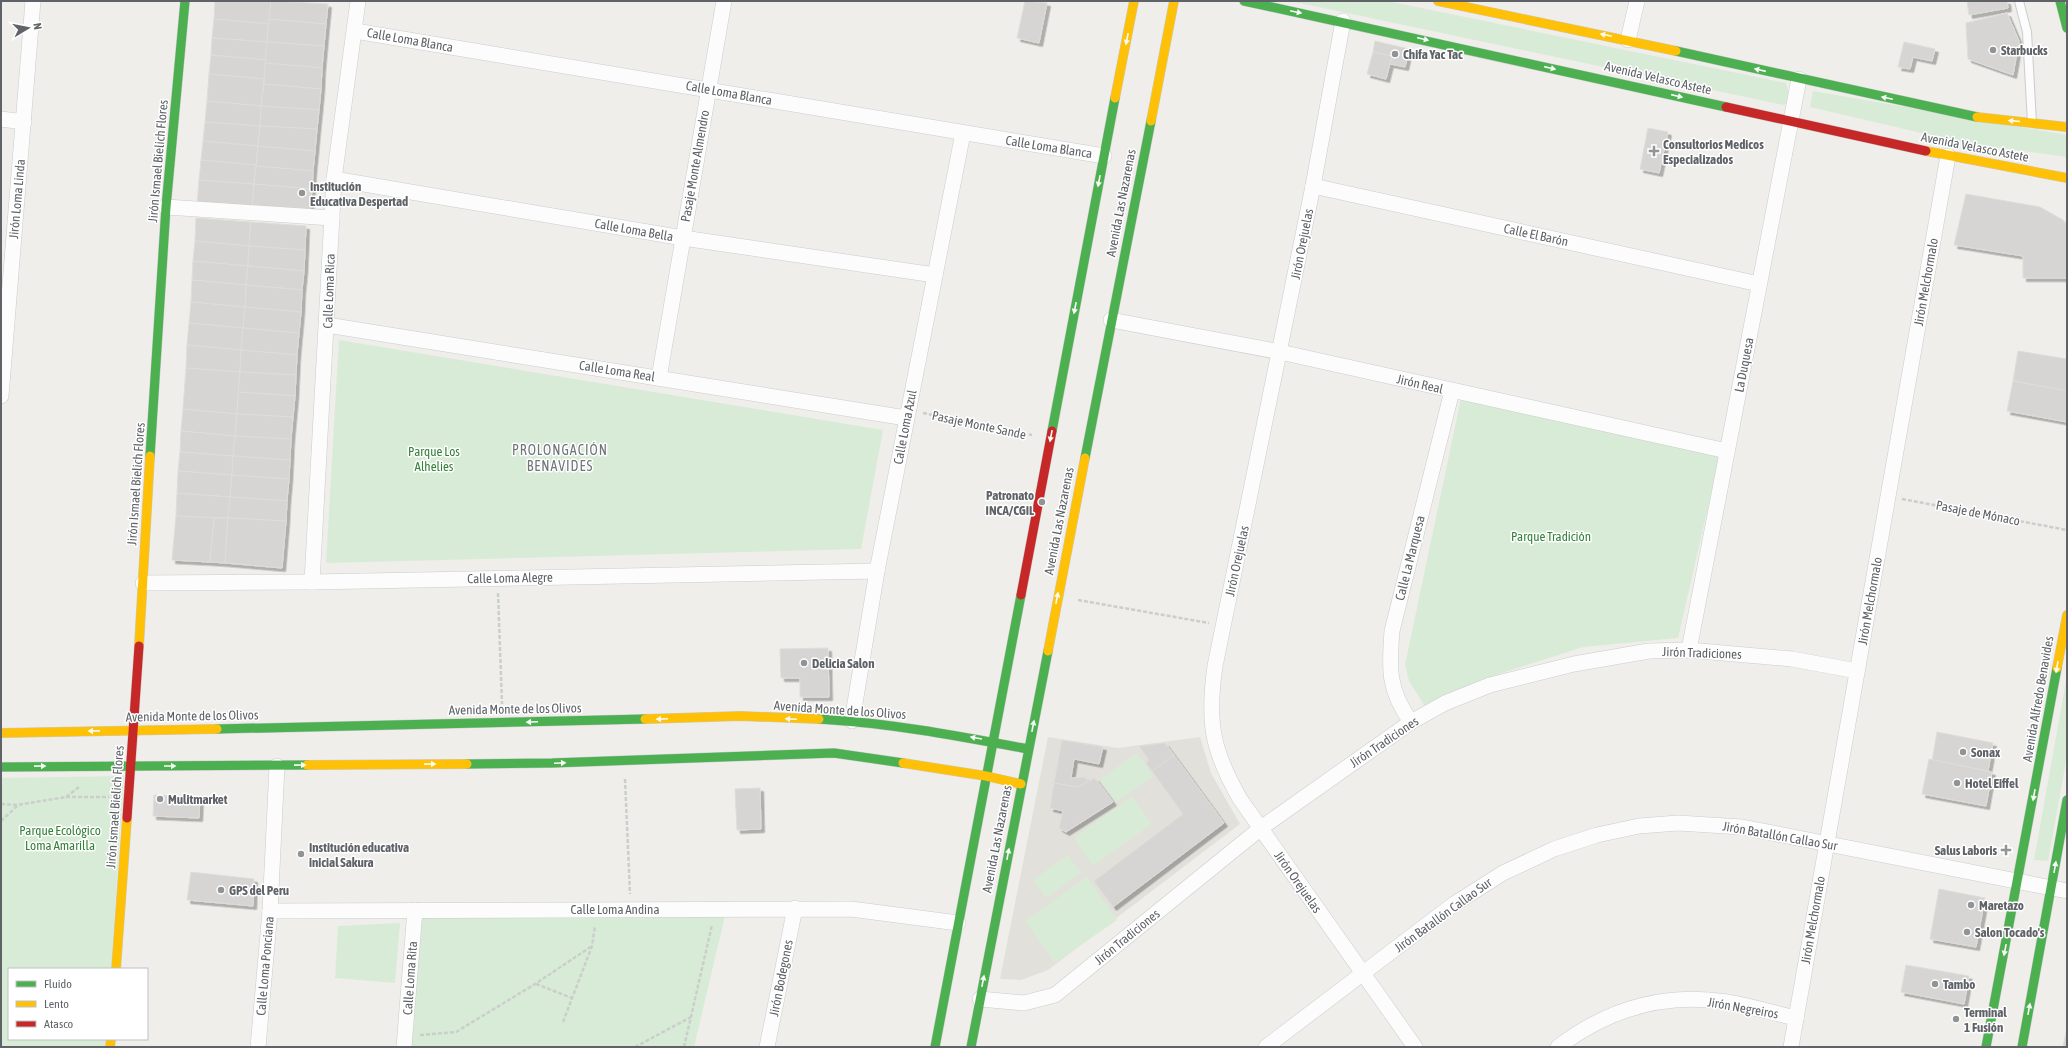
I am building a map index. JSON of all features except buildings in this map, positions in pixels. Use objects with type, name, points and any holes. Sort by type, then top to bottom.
[{"type":"street","name":"Jirón Loma Linda","points":[[1,396],[6,261],[24,122],[33,1]]},
{"type":"street","name":"Jirón Ismael Bielich Flores","points":[[116,968],[128,797],[132,766],[166,207],[185,1]]},
{"type":"street","name":"Calle Loma Rica","points":[[312,582],[334,179],[358,1]]},
{"type":"street","name":"Pasaje Monte Almendro","points":[[659,378],[724,1]]},
{"type":"street","name":"Avenida Las Nazarenas","points":[[935,1047],[1134,1]]},
{"type":"street","name":"Avenida Las Nazarenas","points":[[971,1047],[1174,1]]},
{"type":"street","name":"Avenida Velasco Astete","points":[[1244,1],[1948,156],[2067,178]]},
{"type":"street","points":[[1438,1],[1628,40],[1941,110],[1984,118],[2067,127]]},
{"type":"street","points":[[1628,40],[1636,1]]},
{"type":"street","points":[[2060,1],[2067,28]]},
{"type":"street","name":"Jirón Orejuelas","points":[[1343,22],[1313,186],[1224,625],[1211,696],[1211,724],[1216,748],[1225,772],[1240,799],[1415,1047]]},
{"type":"street","name":"Calle Loma Blanca","points":[[355,31],[1104,156]]},
{"type":"street","name":"La Duquesa","points":[[1689,650],[1799,79]]},
{"type":"street","points":[[1,119],[24,122]]},
{"type":"street","name":"Calle Loma Azul","points":[[852,721],[877,572],[963,133]]},
{"type":"street","name":"Jirón Melchormalo","points":[[1791,1047],[1948,156]]},
{"type":"street","name":"Calle Loma Bella","points":[[334,179],[683,238],[935,275]]},
{"type":"street","name":"Calle El Barón","points":[[1313,186],[1759,284]]},
{"type":"street","points":[[166,207],[332,218]]},
{"type":"street","name":"Jirón Real","points":[[1111,320],[1280,352],[1727,451]]},
{"type":"street","name":"Calle Loma Real","points":[[327,325],[659,378],[907,414]]},
{"type":"street","name":"Calle La Marquesa","points":[[1410,722],[1399,706],[1392,686],[1389,660],[1392,631],[1452,391]]},
{"type":"street","name":"Calle Loma Alegre","points":[[143,583],[312,582],[877,572]]},
{"type":"street","name":"Avenida Alfredo Benavides","points":[[1986,1047],[2067,615]]},
{"type":"street","name":"Jirón Tradiciones","points":[[980,999],[1024,1004],[1055,995],[1261,828],[1410,722],[1445,704],[1511,679],[1609,658],[1649,652],[1689,650],[1792,660],[1857,671]]},
{"type":"street","name":"Avenida Monte de los Olivos","points":[[1,733],[502,723],[742,716],[852,721],[922,729],[1028,749]]},
{"type":"street","points":[[1,767],[552,763],[834,753],[986,776],[1021,784]]},
{"type":"street","name":"Calle Loma Ponciana","points":[[258,1047],[270,911],[277,766]]},
{"type":"street","points":[[2022,1047],[2067,800]]},
{"type":"street","name":"Jirón Batallón Callao Sur","points":[[1266,1047],[1454,904],[1503,873],[1554,849],[1597,835],[1639,826],[1678,823],[1742,827],[2067,890]]},
{"type":"street","name":"Calle Loma Andina","points":[[270,911],[795,908],[851,909],[958,923]]},
{"type":"street","name":"Jirón Bodegones","points":[[767,1047],[795,908]]},
{"type":"street","name":"Calle Loma Rita","points":[[405,1042],[415,910]]},
{"type":"street","name":"Jirón Negreiros","points":[[1558,1047],[1592,1024],[1622,1011],[1650,1002],[1681,999],[1726,1002],[1796,1018]]},
{"type":"lane","points":[[2019,1],[2027,32],[2032,123]]},
{"type":"path","name":"Pasaje Monte Sande","points":[[907,414],[1050,439]]},
{"type":"path","name":"Pasaje de Mónaco","points":[[1888,496],[2067,530]]},
{"type":"path","points":[[498,578],[502,723]]},
{"type":"path","points":[[1058,596],[1224,625]]},
{"type":"path","points":[[625,760],[630,909]]},
{"type":"path","points":[[66,797],[83,783]]},
{"type":"path","points":[[1,804],[17,805],[66,797],[128,797]]},
{"type":"path","points":[[1,821],[17,805]]},
{"type":"path","points":[[563,1022],[592,946],[595,919]]},
{"type":"path","points":[[684,1047],[712,924]]},
{"type":"path","points":[[405,1042],[456,1032],[535,984],[592,946]]},
{"type":"path","points":[[535,984],[572,998]]},
{"type":"path","points":[[635,1047],[691,1017]]},
{"type":"shaded area","points":[[1048,737],[1118,748],[1200,737],[1211,773],[1240,824],[1048,970],[1021,980],[1000,979]]},
{"type":"green space","points":[[1290,1],[1387,1],[1786,83],[1791,100],[1784,105]]},
{"type":"green space","points":[[1813,91],[2067,135],[2067,157],[1969,144],[1810,107]]},
{"type":"green space","name":"Parque Los Alhelies","points":[[339,340],[883,430],[861,549],[326,563]]},
{"type":"green space","name":"Parque Tradición","points":[[1461,398],[1720,455],[1678,638],[1583,647],[1499,674],[1456,692],[1426,708],[1409,681],[1405,665]]},
{"type":"green space","points":[[2067,676],[2067,756],[2048,861],[2034,860]]},
{"type":"green space","points":[[1137,753],[1153,776],[1116,802],[1100,779]]},
{"type":"green space","name":"Parque Ecológico Loma Amarilla","points":[[124,776],[111,968],[8,968],[8,1040],[106,1040],[105,1047],[1,1047],[1,778]]},
{"type":"green space","points":[[1132,796],[1152,824],[1093,866],[1074,838]]},
{"type":"green space","points":[[1068,855],[1081,873],[1046,898],[1033,880]]},
{"type":"green space","points":[[1087,877],[1117,920],[1055,963],[1025,921]]},
{"type":"green space","points":[[725,916],[694,1047],[411,1047],[422,917]]},
{"type":"green space","points":[[400,923],[395,983],[335,978],[338,926]]},
{"type":"traffic: fast","points":[[150,456],[166,207],[185,1]]},
{"type":"traffic: fast","points":[[1244,1],[1726,107]]},
{"type":"traffic: fast","points":[[2060,1],[2067,28]]},
{"type":"traffic: fast","points":[[1676,51],[1977,117]]},
{"type":"traffic: fast","points":[[1052,431],[1115,98]]},
{"type":"traffic: fast","points":[[1085,458],[1151,121]]},
{"type":"traffic: fast","points":[[935,1047],[1021,595]]},
{"type":"traffic: fast","points":[[971,1047],[1048,651]]},
{"type":"traffic: fast","points":[[1986,1047],[2057,668]]},
{"type":"traffic: fast","points":[[217,729],[645,719]]},
{"type":"traffic: fast","points":[[819,719],[898,727],[1028,749]]},
{"type":"traffic: fast","points":[[467,764],[552,763],[834,753],[903,763]]},
{"type":"traffic: fast","points":[[1,767],[307,765]]},
{"type":"traffic: fast","points":[[2022,1047],[2067,800]]},
{"type":"traffic: slow","points":[[1115,98],[1134,1]]},
{"type":"traffic: slow","points":[[1151,121],[1174,1]]},
{"type":"traffic: slow","points":[[1438,1],[1676,51]]},
{"type":"traffic: slow","points":[[1977,117],[2067,127]]},
{"type":"traffic: slow","points":[[1926,151],[2067,178]]},
{"type":"traffic: slow","points":[[139,646],[150,456]]},
{"type":"traffic: slow","points":[[1048,651],[1085,458]]},
{"type":"traffic: slow","points":[[2057,668],[2067,615]]},
{"type":"traffic: slow","points":[[645,719],[741,716],[819,719]]},
{"type":"traffic: slow","points":[[1,733],[217,729]]},
{"type":"traffic: slow","points":[[903,763],[986,776],[1021,784]]},
{"type":"traffic: slow","points":[[307,765],[467,764]]},
{"type":"traffic: slow","points":[[116,968],[127,818]]},
{"type":"traffic: slow","points":[[110,1047],[111,1040]]},
{"type":"traffic: jam","points":[[1726,107],[1926,151]]},
{"type":"traffic: jam","points":[[1021,595],[1052,431]]},
{"type":"traffic: jam","points":[[127,818],[139,646]]},
{"type":"place","name":"Starbucks","points":[[1993,50]]},
{"type":"place","name":"Chifa Yac Tac","points":[[1395,54]]},
{"type":"place","name":"Consultorios Medicos Especializados","points":[[1654,151]]},
{"type":"place","name":"Institución Educativa Despertad","points":[[302,193]]},
{"type":"place","name":"Patronato INCA/CGIL","points":[[1042,502]]},
{"type":"place","name":"Delicia Salon","points":[[804,663]]},
{"type":"place","name":"Sonax","points":[[1963,752]]},
{"type":"place","name":"Hotel Eiffel","points":[[1957,783]]},
{"type":"place","name":"Mulitmarket","points":[[160,799]]},
{"type":"place","name":"Salus Laboris","points":[[2006,850]]},
{"type":"place","name":"Institución educativa inicial Sakura","points":[[301,854]]},
{"type":"place","name":"GPS del Peru","points":[[221,890]]},
{"type":"place","name":"Maretazo","points":[[1971,905]]},
{"type":"place","name":"Salon Tocado's","points":[[1967,932]]},
{"type":"place","name":"Tambo","points":[[1935,984]]},
{"type":"place","name":"Terminal 1 Fusión","points":[[1956,1019]]},
{"type":"district","name":"PROLONGACIÓN BENAVIDES","points":[[560,458]]}]
